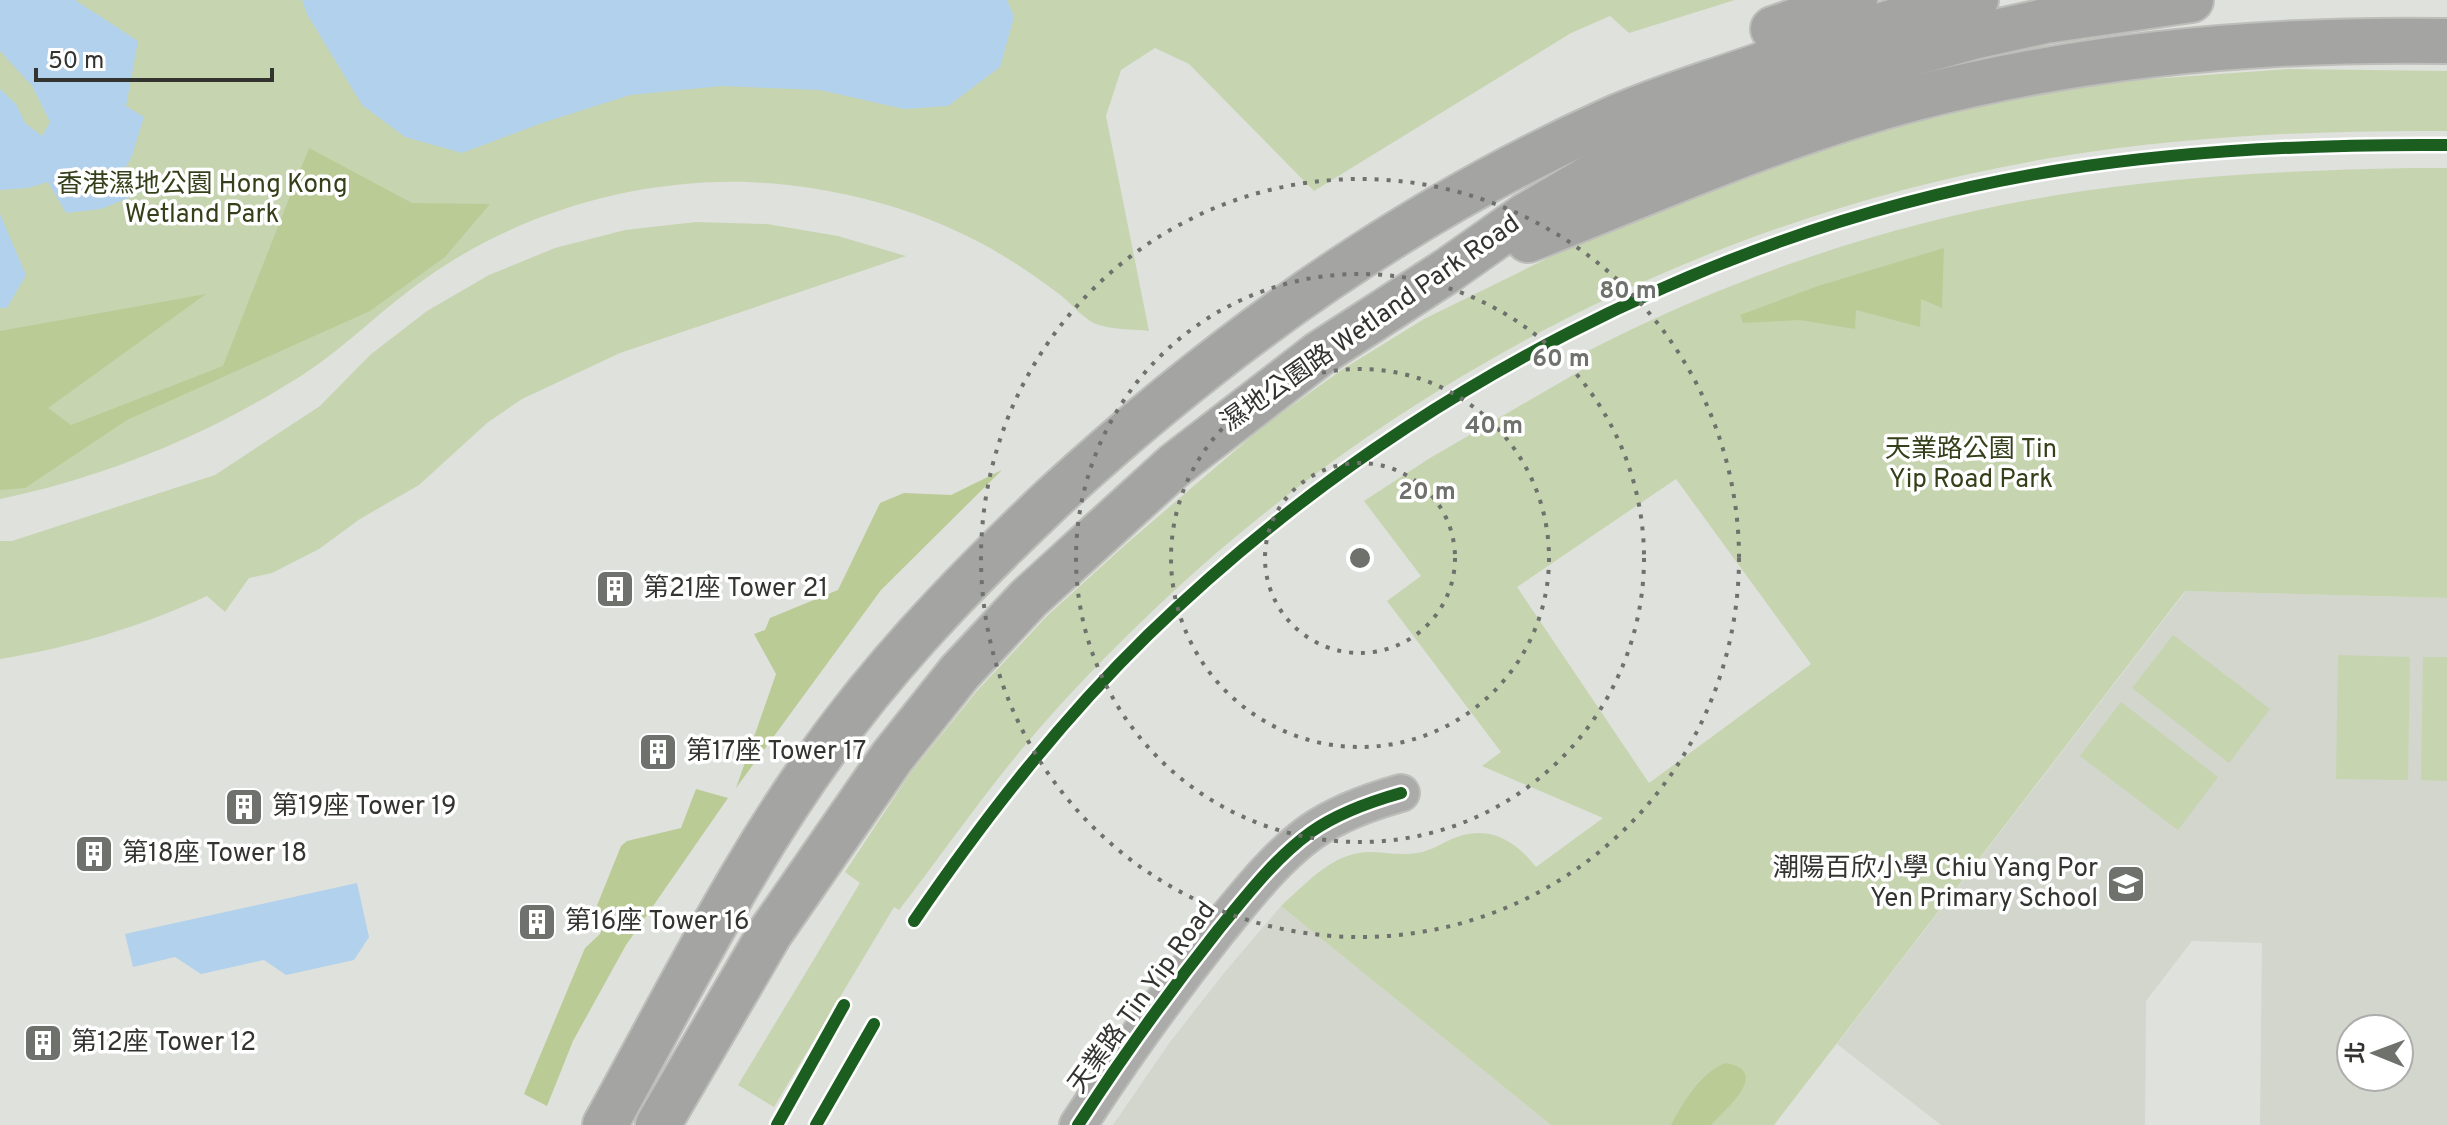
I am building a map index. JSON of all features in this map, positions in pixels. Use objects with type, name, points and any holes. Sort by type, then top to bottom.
[{"type":"main road","points":[[1631,111],[1702,55],[1855,0]]},
{"type":"main road","name":"濕地公園路 Wetland Park Road","points":[[660,1123],[770,933],[892,757],[959,673],[1029,598],[1175,465],[1319,354],[1525,216],[1593,176],[1704,126],[1898,19],[1976,0]]},
{"type":"main road","name":"濕地公園路 Wetland Park Road","points":[[605,1125],[725,903],[782,810],[846,721],[915,637],[990,557],[1139,421],[1287,308],[1443,207],[1525,162],[1631,111],[1822,63],[1911,54],[2030,24],[2191,0]]},
{"type":"main road","points":[[1447,271],[1727,161],[1831,124],[1907,101],[2018,74],[2126,58],[2250,46],[2383,40],[2447,41]]},
{"type":"street","name":"天業路 Tin Yip Road","points":[[1078,1125],[1177,981],[1287,852],[1340,815],[1401,793]]},
{"type":"shaded area","name":"潮陽百欣小學 Chiu Yang Por Yen Primary School","points":[[2186,591],[2447,598],[2447,1125],[2260,1125],[2262,943],[2192,941],[2146,1001],[2145,1125],[1941,1125],[1837,1044]]},
{"type":"shaded area","points":[[1281,906],[1551,1125],[1113,1125],[1170,1042]]},
{"type":"green space","name":"香港濕地公園 Hong Kong Wetland Park","points":[[0,0],[1735,0],[1629,33],[1610,16],[1571,33],[1314,191],[1189,64],[1155,48],[1121,70],[1106,116],[1149,331],[1111,328],[1094,323],[1040,280],[989,248],[924,217],[866,199],[807,187],[747,182],[663,186],[580,204],[502,234],[464,253],[429,276],[320,363],[232,416],[119,465],[0,499]]},
{"type":"green space","points":[[2288,69],[2447,71],[2447,131],[2300,133],[2203,139],[2057,157],[1929,183],[1803,220],[1681,266],[1562,321],[1447,385],[1338,457],[1235,537],[1124,638],[1032,737],[899,910],[894,907],[774,1107],[738,1085],[860,883],[845,872],[911,772],[976,692],[1047,616],[1125,545],[1266,424],[1343,369],[1424,319],[1597,234],[1698,191],[1872,130],[2096,83]]},
{"type":"green space","points":[[309,148],[412,203],[490,204],[445,257],[370,311],[127,420],[25,488],[0,490],[0,331],[206,294],[48,408],[71,425],[223,366]]},
{"type":"green space","name":"天業路公園 Tin Yip Road Park","points":[[2447,168],[2447,598],[2185,591],[1774,1125],[1551,1125],[1281,906],[1332,863],[1355,854],[1417,853],[1457,837],[1480,833],[1491,834],[1511,843],[1536,867],[1603,818],[1482,766],[1501,752],[1387,601],[1421,576],[1364,501],[1430,458],[1592,364],[1584,353],[1716,292],[1853,243],[1923,223],[2066,194],[2206,177]],"holes":[[[1676,479],[1811,664],[1649,783],[1517,587]]]},
{"type":"green space","points":[[696,222],[767,224],[838,236],[906,256],[620,353],[522,399],[487,423],[419,485],[360,519],[319,549],[272,573],[249,578],[225,612],[207,596],[106,635],[0,659],[0,541],[12,541],[215,475],[320,406],[370,355],[427,311],[489,275],[555,248],[625,230]]},
{"type":"green space","points":[[1944,248],[1942,308],[1921,299],[1920,327],[1856,310],[1855,329],[1799,320],[1743,323],[1740,315],[1818,286]]},
{"type":"green space","points":[[1002,470],[881,590],[736,788],[776,674],[754,634],[765,630],[770,618],[838,590],[880,503],[904,493],[951,495]]},
{"type":"green space","points":[[2173,635],[2270,709],[2229,763],[2132,688]]},
{"type":"green space","points":[[2338,655],[2410,657],[2408,780],[2336,779]]},
{"type":"green space","points":[[2423,657],[2447,657],[2447,781],[2421,780]]},
{"type":"green space","points":[[2121,702],[2218,777],[2178,830],[2080,756]]},
{"type":"green space","points":[[696,789],[728,798],[626,945],[573,1041],[547,1106],[524,1094],[585,948],[600,934],[606,917],[594,913],[621,846],[627,841],[681,828]]},
{"type":"green space","points":[[1725,1063],[1739,1067],[1745,1074],[1741,1092],[1734,1101],[1711,1125],[1671,1125],[1700,1081]]},
{"type":"water","points":[[0,0],[75,0],[138,41],[126,106],[144,117],[132,156],[117,182],[133,196],[101,209],[66,213],[48,182],[28,188],[0,190],[0,89],[16,104],[25,123],[42,136],[50,122],[32,86],[0,51]]},
{"type":"water","points":[[302,0],[1007,0],[1014,17],[1000,67],[948,106],[904,109],[820,90],[722,86],[630,95],[462,153],[405,137],[362,105],[307,14]]},
{"type":"water","points":[[0,214],[26,275],[7,308],[0,308]]},
{"type":"water","points":[[357,883],[369,937],[354,960],[286,975],[264,960],[201,974],[175,957],[133,967],[125,934]]},
{"type":"cycle path","points":[[914,921],[995,809],[1053,737],[1148,635],[1244,548],[1347,469],[1455,397],[1568,333],[1686,278],[1808,232],[1933,196],[2060,170],[2204,153],[2301,147],[2447,145]]},
{"type":"cycle path","points":[[1078,1125],[1181,977],[1273,865],[1298,842],[1332,819],[1401,793]]},
{"type":"cycle path","points":[[777,1125],[844,1005]]},
{"type":"cycle path","points":[[816,1125],[874,1024]]},
{"type":"place","name":"第21座 Tower 21","points":[[615,589]]},
{"type":"place","name":"第17座 Tower 17","points":[[658,752]]},
{"type":"place","name":"第19座 Tower 19","points":[[244,807]]},
{"type":"place","name":"第18座 Tower 18","points":[[94,854]]},
{"type":"place","name":"潮陽百欣小學 Chiu Yang Por Yen Primary School","points":[[2126,884]]},
{"type":"place","name":"第16座 Tower 16","points":[[537,922]]},
{"type":"place","name":"第12座 Tower 12","points":[[43,1043]]}]
